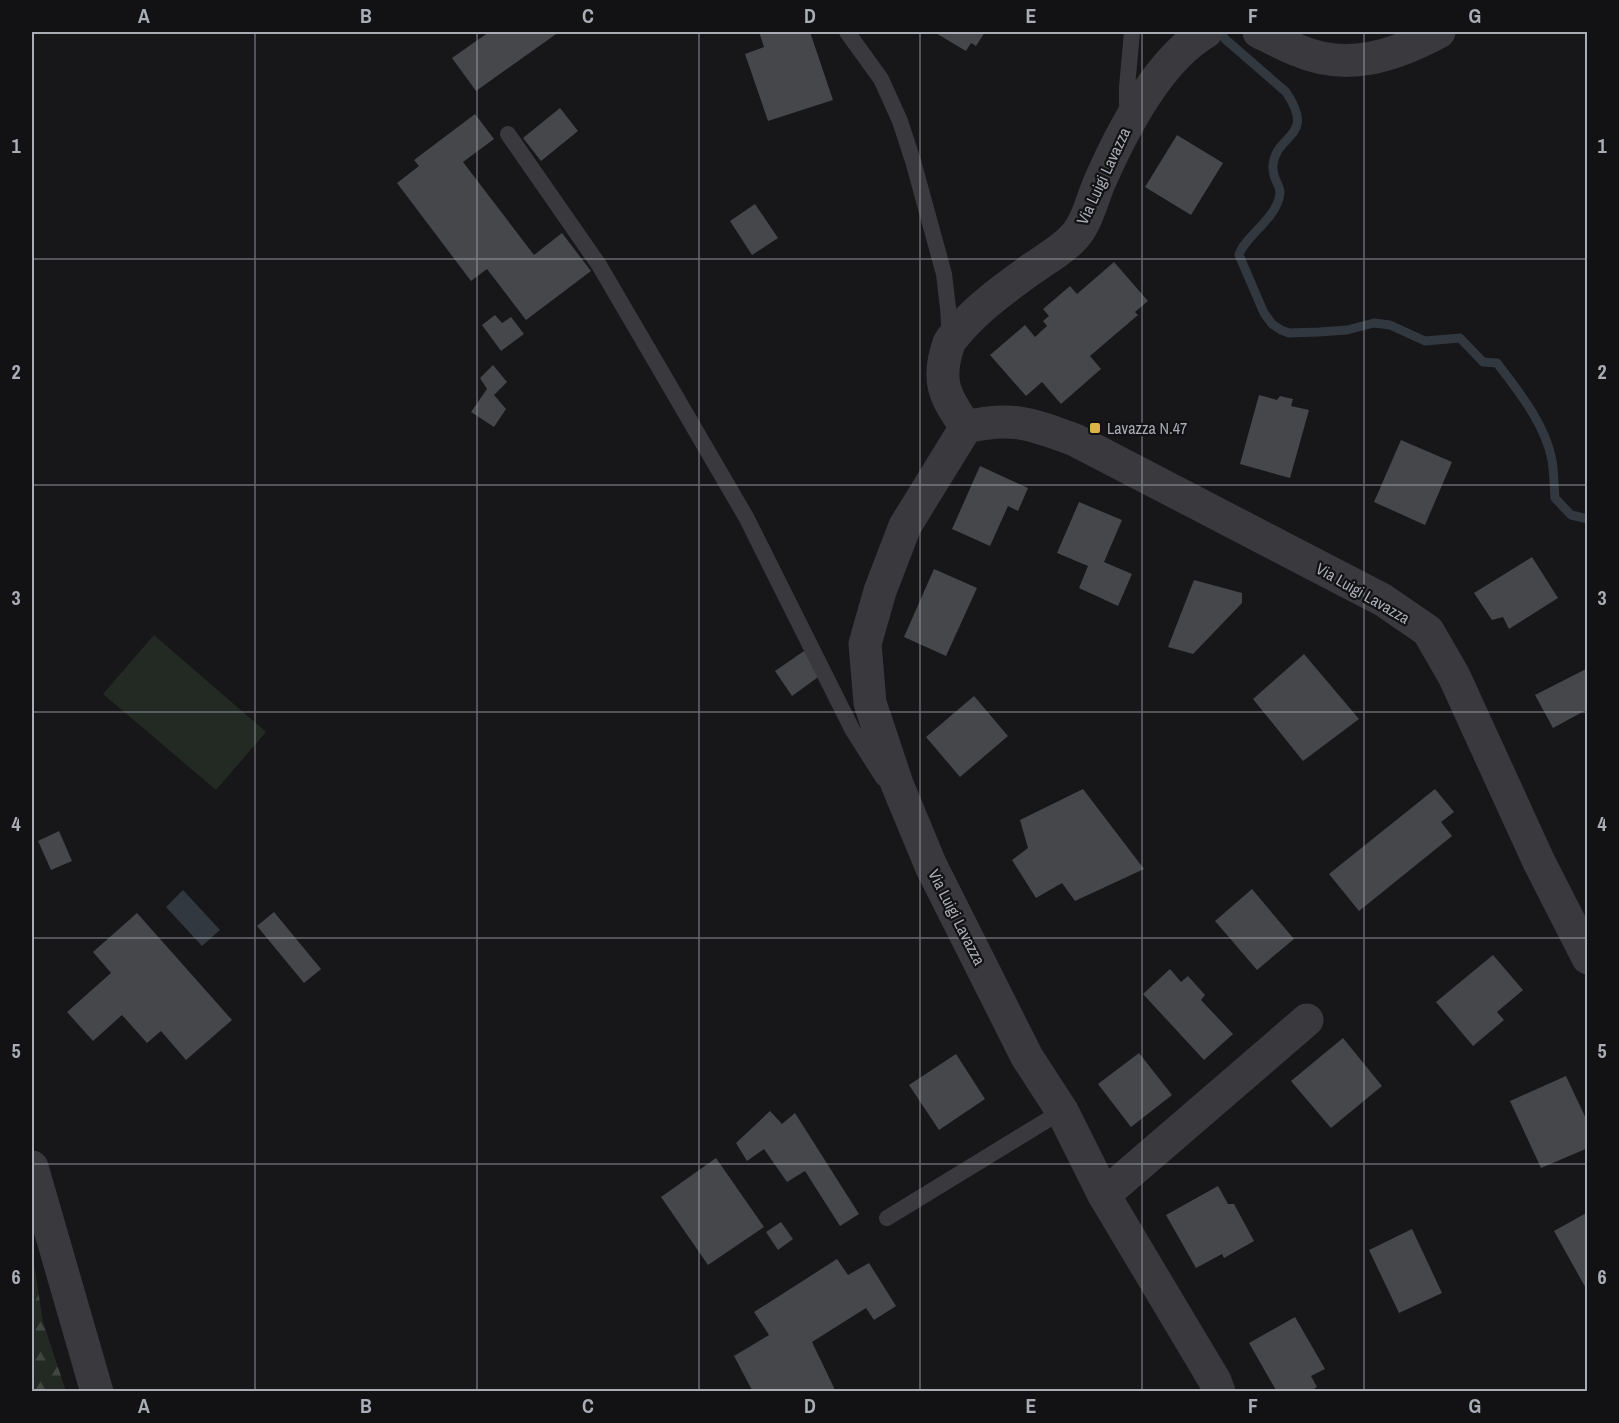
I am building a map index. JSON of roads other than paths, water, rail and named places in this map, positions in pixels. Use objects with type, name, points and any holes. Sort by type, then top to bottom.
[{"type":"street","name":"Via Luigi Lavazza","points":[[966,427],[952,408],[944,388],[942,370],[950,340],[971,316],[1074,237],[1087,214],[1127,123],[1169,62],[1193,39],[1206,32]]},
{"type":"street","points":[[1259,32],[1299,51],[1344,61],[1366,60],[1389,55],[1439,32]]},
{"type":"street","name":"Via Luigi Lavazza","points":[[1212,1388],[1104,1195],[1062,1111],[1027,1057],[931,866],[897,784],[870,703],[865,644],[880,591],[905,526],[966,427],[992,421],[1027,423],[1075,440],[1383,600],[1428,631],[1454,676],[1539,862],[1587,958]]},
{"type":"street","points":[[1104,1195],[1307,1020]]},
{"type":"street","points":[[32,1167],[97,1392]]},
{"type":"lane","points":[[847,32],[881,79],[900,121],[944,274],[950,340]]},
{"type":"lane","points":[[1127,123],[1127,87],[1132,32]]},
{"type":"lane","points":[[508,134],[600,265],[746,517],[852,729],[916,830]]},
{"type":"lane","points":[[886,1218],[1062,1111]]},
{"type":"waterway","points":[[1221,32],[1225,39],[1286,92],[1297,118],[1296,127],[1276,155],[1273,165],[1274,177],[1280,189],[1279,200],[1271,214],[1241,249],[1239,255],[1264,313],[1272,324],[1289,333],[1347,330],[1374,323],[1390,325],[1425,341],[1460,338],[1483,362],[1497,363],[1522,397],[1549,447],[1553,465],[1555,498],[1571,515],[1588,519]]},
{"type":"place","name":"Lavazza N.47","points":[[1095,428]]}]
